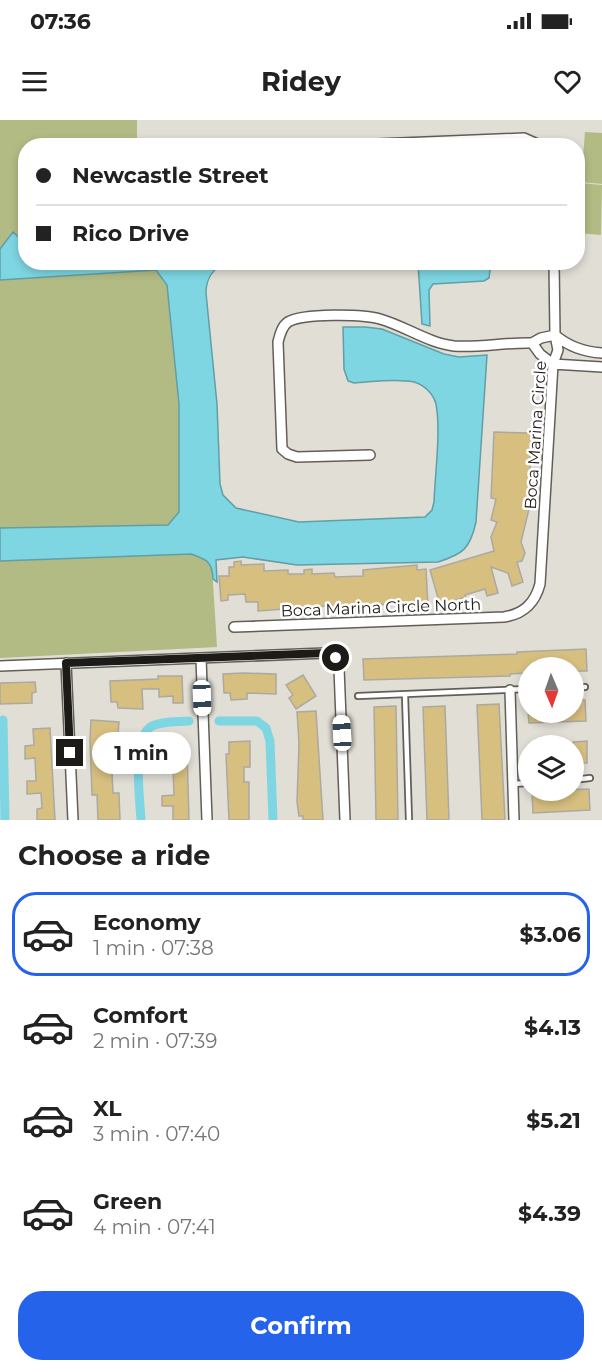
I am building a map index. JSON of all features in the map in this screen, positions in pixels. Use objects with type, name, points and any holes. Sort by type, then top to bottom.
[{"type":"street","name":"Boca Marina Circle","points":[[528,608],[538,593],[540,584],[553,364],[558,350],[555,335],[554,270]]},
{"type":"street","points":[[370,455],[297,457],[282,449],[278,342],[281,330],[287,322],[299,318],[355,315],[383,320],[437,342],[454,346],[532,343],[555,335],[564,342],[589,352],[602,353]]},
{"type":"street","points":[[532,343],[540,354],[553,364],[602,367]]},
{"type":"street","name":"Boca Marina Circle North","points":[[234,627],[504,617],[513,616],[528,608]]},
{"type":"street","points":[[0,666],[326,653],[336,658],[339,668],[345,820]]},
{"type":"street","points":[[201,658],[207,820]]},
{"type":"street","points":[[66,663],[73,820]]},
{"type":"street","points":[[510,690],[514,820]]},
{"type":"lane","points":[[358,696],[518,690]]},
{"type":"lane","points":[[405,694],[409,820]]},
{"type":"lane","points":[[584,779],[590,778]]},
{"type":"lane","points":[[513,784],[518,784]]},
{"type":"green space","points":[[0,120],[137,120],[137,138],[18,138],[18,237],[13,232],[0,249]]},
{"type":"green space","points":[[585,132],[602,133],[602,184],[585,182]]},
{"type":"green space","points":[[585,183],[602,185],[601,235],[585,234]]},
{"type":"green space","points":[[157,270],[167,285],[179,404],[179,512],[168,525],[0,528],[0,280]]},
{"type":"green space","points":[[191,554],[205,559],[212,567],[217,647],[0,658],[0,561]]},
{"type":"water","points":[[13,232],[18,237],[18,270],[156,270],[0,280],[0,249]]},
{"type":"water","points":[[156,270],[215,270],[207,283],[206,293],[217,404],[220,484],[223,495],[236,508],[299,522],[425,517],[432,510],[434,502],[438,427],[433,396],[428,390],[414,382],[392,380],[354,383],[348,381],[344,369],[343,327],[382,329],[444,354],[459,357],[487,355],[476,522],[471,539],[464,549],[438,562],[297,565],[243,557],[216,560],[217,582],[213,579],[208,562],[191,554],[0,561],[0,528],[168,525],[179,512],[179,404],[167,285]]},
{"type":"water","points":[[418,270],[490,270],[489,278],[484,281],[433,284],[429,290],[430,326],[422,324]]},
{"type":"building","points":[[494,432],[531,433],[532,484],[530,505],[521,542],[525,553],[522,561],[517,562],[523,582],[512,586],[508,573],[491,567],[498,593],[487,596],[485,589],[465,595],[466,597],[453,601],[455,604],[441,608],[430,570],[494,551],[491,537],[497,522],[491,520],[496,499],[491,498]]},
{"type":"building","points":[[241,561],[241,565],[264,564],[264,571],[288,570],[288,574],[304,574],[304,570],[312,569],[312,574],[334,573],[335,577],[363,576],[363,570],[417,565],[417,570],[426,569],[428,606],[409,607],[409,603],[359,606],[359,612],[338,612],[337,606],[285,607],[285,609],[258,611],[258,602],[246,602],[245,594],[228,595],[228,600],[221,601],[219,576],[229,576],[229,567],[234,567],[234,562]]},
{"type":"building","points":[[586,649],[587,671],[584,671],[584,657],[518,657],[518,674],[510,674],[510,676],[364,680],[363,659],[517,654],[517,652]]},
{"type":"building","points":[[223,674],[276,674],[276,694],[247,693],[247,699],[231,700],[230,693],[224,693]]},
{"type":"building","points":[[303,675],[316,696],[296,709],[289,698],[293,695],[286,685]]},
{"type":"building","points":[[158,676],[182,676],[183,703],[173,703],[173,696],[159,697],[159,689],[142,689],[143,709],[118,708],[117,702],[111,702],[110,681],[158,679]]},
{"type":"building","points":[[35,682],[36,692],[32,693],[32,703],[0,704],[0,683]]},
{"type":"building","points":[[584,700],[585,700],[586,721],[584,721]]},
{"type":"building","points":[[499,704],[505,820],[482,820],[477,705]]},
{"type":"building","points":[[396,706],[398,820],[376,820],[374,707]]},
{"type":"building","points":[[445,706],[449,820],[427,820],[423,707]]},
{"type":"building","points":[[316,711],[323,820],[303,820],[303,816],[299,816],[297,802],[299,743],[297,712]]},
{"type":"building","points":[[91,720],[119,722],[118,735],[110,735],[111,764],[116,764],[117,773],[112,773],[113,793],[119,793],[120,820],[98,820],[97,795],[92,795]]},
{"type":"building","points":[[50,728],[55,820],[37,820],[37,809],[42,808],[41,793],[27,794],[27,781],[36,781],[35,758],[25,759],[25,746],[34,745],[33,729]]},
{"type":"building","points":[[250,741],[250,767],[244,767],[244,782],[249,782],[249,820],[229,820],[226,754],[229,754],[229,742]]},
{"type":"building","points":[[584,741],[587,741],[587,763],[584,763]]},
{"type":"building","points":[[183,743],[183,749],[187,748],[189,820],[173,820],[173,806],[162,806],[162,796],[174,795],[173,770],[161,771],[160,753],[167,753],[167,744]]},
{"type":"building","points":[[584,789],[589,789],[590,810],[533,813],[532,801],[584,801]]},
{"type":"waterway","points":[[3,720],[5,820]]},
{"type":"waterway","points":[[141,820],[138,769],[141,742],[145,732],[156,724],[189,721]]},
{"type":"waterway","points":[[219,721],[257,721],[266,728],[270,741],[273,820]]},
{"type":"route","points":[[70,753],[66,663],[326,653],[336,658]]}]
